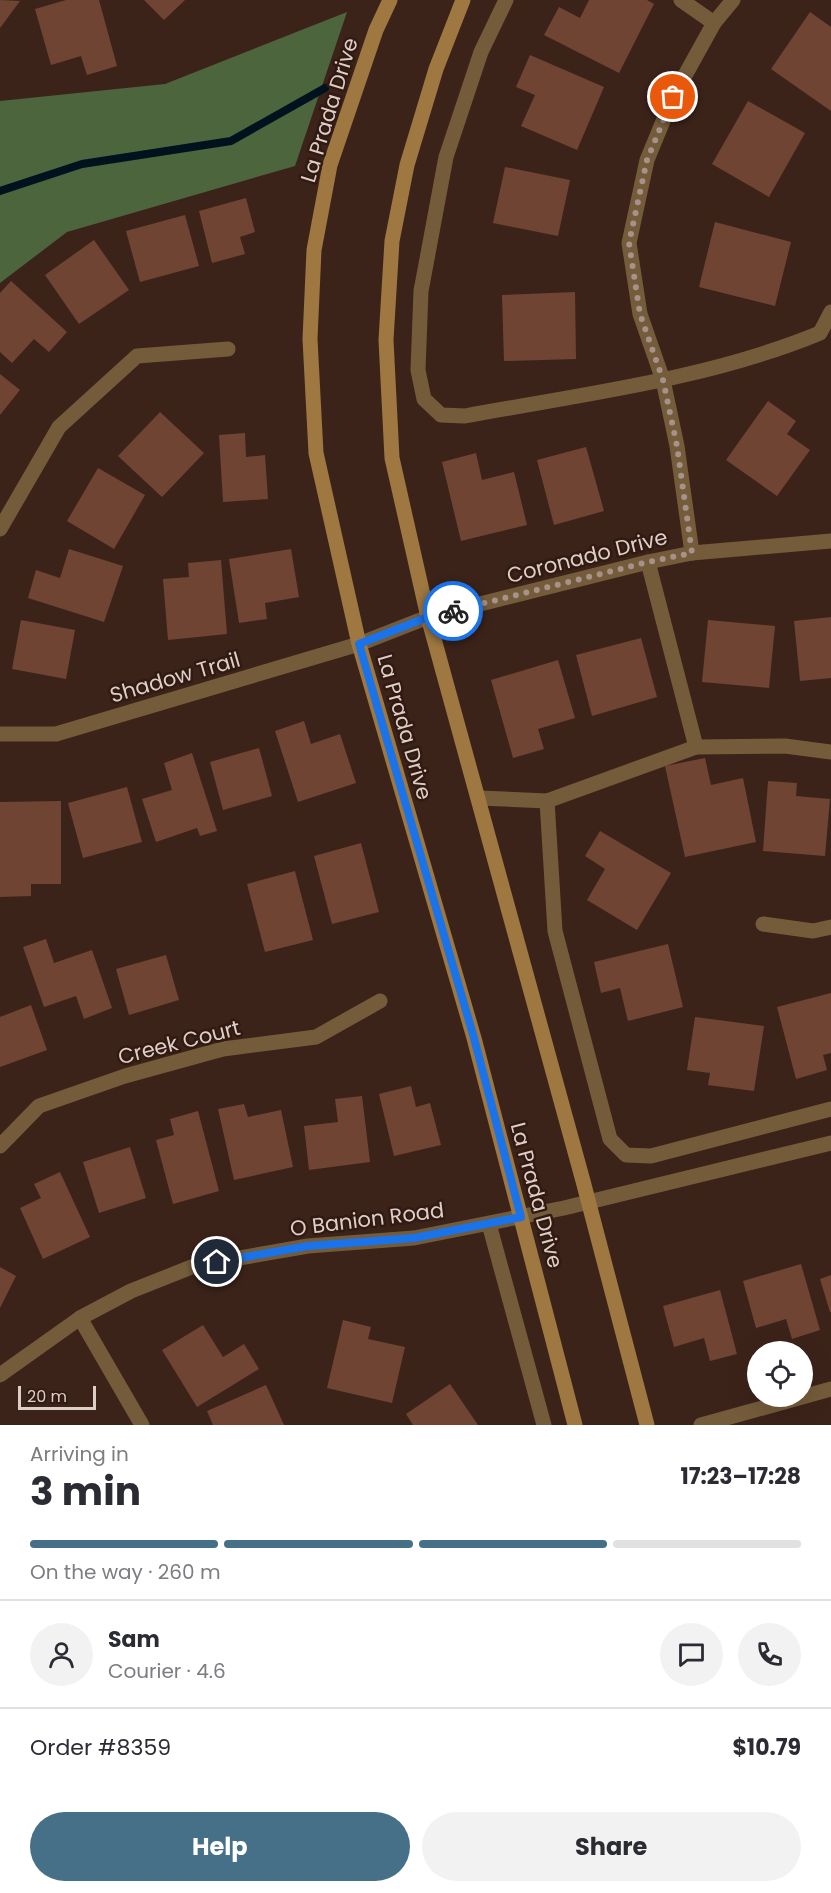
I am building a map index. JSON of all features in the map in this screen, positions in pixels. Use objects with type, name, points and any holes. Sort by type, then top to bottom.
[{"type":"main road","name":"La Prada Drive","points":[[390,0],[376,30],[330,165],[314,250],[310,339],[316,453],[359,644],[474,1038],[575,1425]]},
{"type":"main road","points":[[463,0],[436,69],[407,165],[392,241],[387,329],[392,458],[428,617],[480,798],[647,1425]]},
{"type":"street","points":[[506,0],[481,52],[446,157],[421,291],[418,369],[424,399],[441,415],[465,416],[663,380],[785,348],[820,333],[831,312]]},
{"type":"street","points":[[681,0],[714,23]]},
{"type":"street","points":[[692,553],[677,446],[663,380],[640,314],[629,243],[647,160],[673,97],[714,23],[733,0]]},
{"type":"street","points":[[0,529],[59,427],[137,356],[228,350]]},
{"type":"street","name":"Coronado Drive","points":[[359,644],[428,617],[648,562],[692,553],[831,541]]},
{"type":"street","points":[[648,562],[696,747]]},
{"type":"street","name":"Shadow Trail","points":[[0,734],[56,734],[359,644]]},
{"type":"street","points":[[480,798],[547,801],[696,747],[785,746],[831,752]]},
{"type":"street","points":[[547,801],[555,931],[610,1138],[626,1155],[651,1156],[831,1109]]},
{"type":"street","points":[[764,924],[813,932],[831,927]]},
{"type":"street","name":"Creek Court","points":[[0,1146],[39,1106],[125,1076],[223,1049],[316,1037],[380,1001]]},
{"type":"street","name":"O Banion Road","points":[[0,1375],[80,1318],[131,1292],[194,1266],[308,1246],[414,1238],[489,1224],[831,1143]]},
{"type":"street","points":[[489,1224],[544,1425]]},
{"type":"street","points":[[80,1318],[142,1425]]},
{"type":"street","points":[[701,1425],[831,1389]]},
{"type":"green space","points":[[347,12],[295,166],[67,232],[0,283],[0,101],[165,84]]},
{"type":"building","points":[[0,0],[20,1],[0,28]]},
{"type":"building","points":[[66,0],[99,0],[117,66],[87,75],[81,56],[51,65],[35,9]]},
{"type":"building","points":[[144,0],[185,0],[164,20]]},
{"type":"building","points":[[589,0],[647,0],[654,4],[619,73],[544,35],[559,7],[580,18]]},
{"type":"building","points":[[810,12],[831,27],[831,111],[771,69]]},
{"type":"building","points":[[530,55],[604,87],[577,150],[521,126],[535,95],[516,87]]},
{"type":"building","points":[[748,101],[805,133],[769,197],[712,164]]},
{"type":"building","points":[[505,167],[570,180],[558,236],[493,223]]},
{"type":"building","points":[[246,198],[255,232],[240,237],[245,254],[212,263],[199,211]]},
{"type":"building","points":[[185,215],[199,266],[140,282],[126,231]]},
{"type":"building","points":[[715,222],[791,242],[775,306],[699,287]]},
{"type":"building","points":[[94,240],[129,290],[79,324],[45,275]]},
{"type":"building","points":[[11,281],[67,332],[49,352],[34,339],[12,363],[0,352],[0,293]]},
{"type":"building","points":[[575,292],[576,359],[504,361],[502,295]]},
{"type":"building","points":[[0,374],[20,390],[0,415]]},
{"type":"building","points":[[768,401],[796,421],[787,434],[810,450],[777,496],[726,460]]},
{"type":"building","points":[[160,412],[204,453],[162,497],[118,456]]},
{"type":"building","points":[[245,433],[246,457],[265,455],[268,499],[223,502],[219,435]]},
{"type":"building","points":[[586,447],[604,511],[554,525],[537,460]]},
{"type":"building","points":[[476,453],[482,480],[514,472],[527,525],[461,541],[442,462]]},
{"type":"building","points":[[98,468],[145,495],[114,549],[67,521]]},
{"type":"building","points":[[69,549],[123,566],[104,622],[28,598],[36,570],[60,578]]},
{"type":"building","points":[[291,549],[299,597],[265,603],[267,619],[239,623],[229,559]]},
{"type":"building","points":[[221,560],[227,634],[168,640],[163,579],[189,577],[188,563]]},
{"type":"building","points":[[831,617],[831,678],[800,681],[794,621]]},
{"type":"building","points":[[21,620],[75,630],[66,679],[12,669]]},
{"type":"building","points":[[708,620],[775,626],[769,688],[702,682]]},
{"type":"building","points":[[641,638],[657,697],[592,716],[576,655]]},
{"type":"building","points":[[558,660],[575,718],[538,729],[544,749],[513,758],[491,680]]},
{"type":"building","points":[[304,721],[311,744],[340,734],[356,783],[298,802],[275,731]]},
{"type":"building","points":[[259,748],[272,796],[223,810],[210,762]]},
{"type":"building","points":[[192,753],[217,831],[200,836],[197,828],[156,842],[142,799],[172,790],[164,763]]},
{"type":"building","points":[[705,758],[711,785],[743,778],[756,842],[685,857],[665,766]]},
{"type":"building","points":[[768,781],[797,783],[796,796],[830,799],[825,856],[763,851]]},
{"type":"building","points":[[127,787],[142,842],[83,858],[68,803]]},
{"type":"building","points":[[61,801],[61,884],[31,884],[31,896],[0,897],[0,802]]},
{"type":"building","points":[[600,831],[671,873],[637,930],[587,900],[605,869],[585,856]]},
{"type":"building","points":[[361,843],[379,912],[332,924],[314,856]]},
{"type":"building","points":[[295,871],[313,940],[265,952],[247,884]]},
{"type":"building","points":[[46,939],[54,963],[92,950],[112,1008],[84,1019],[76,996],[44,1007],[23,947]]},
{"type":"building","points":[[668,944],[683,1007],[628,1021],[620,988],[601,993],[594,962]]},
{"type":"building","points":[[166,955],[179,1000],[129,1015],[116,969]]},
{"type":"building","points":[[831,993],[831,1053],[823,1055],[827,1070],[796,1079],[777,1007]]},
{"type":"building","points":[[31,1005],[47,1050],[0,1067],[0,1017]]},
{"type":"building","points":[[695,1017],[764,1026],[754,1091],[708,1085],[710,1073],[687,1070]]},
{"type":"building","points":[[411,1086],[416,1107],[430,1103],[441,1145],[394,1156],[379,1094]]},
{"type":"building","points":[[362,1096],[370,1162],[309,1170],[304,1126],[338,1122],[335,1099]]},
{"type":"building","points":[[244,1104],[248,1117],[281,1110],[293,1167],[234,1180],[218,1109]]},
{"type":"building","points":[[198,1111],[219,1191],[173,1204],[156,1140],[174,1135],[170,1119]]},
{"type":"building","points":[[130,1147],[146,1198],[99,1213],[83,1162]]},
{"type":"building","points":[[60,1172],[90,1237],[43,1259],[20,1208],[41,1198],[34,1184]]},
{"type":"building","points":[[801,1264],[820,1330],[792,1339],[786,1319],[756,1328],[743,1281]]},
{"type":"building","points":[[0,1267],[16,1276],[0,1308]]},
{"type":"building","points":[[831,1275],[831,1312],[830,1312],[820,1279]]},
{"type":"building","points":[[720,1290],[737,1354],[710,1361],[704,1338],[674,1347],[663,1306]]},
{"type":"building","points":[[343,1320],[371,1327],[368,1339],[405,1347],[392,1403],[327,1388]]},
{"type":"building","points":[[203,1325],[223,1357],[244,1344],[259,1369],[197,1407],[162,1350]]},
{"type":"building","points":[[450,1384],[478,1425],[413,1425],[406,1414]]},
{"type":"building","points":[[266,1385],[284,1425],[213,1425],[207,1411]]},
{"type":"waterway","points":[[0,191],[82,164],[231,141],[325,88]]},
{"type":"way so far","points":[[453,611],[692,553],[677,446],[663,380],[640,314],[629,243],[647,160],[673,97]]},
{"type":"route","points":[[217,1262],[308,1246],[414,1238],[521,1217],[474,1038],[359,644],[428,617],[453,611]]}]
